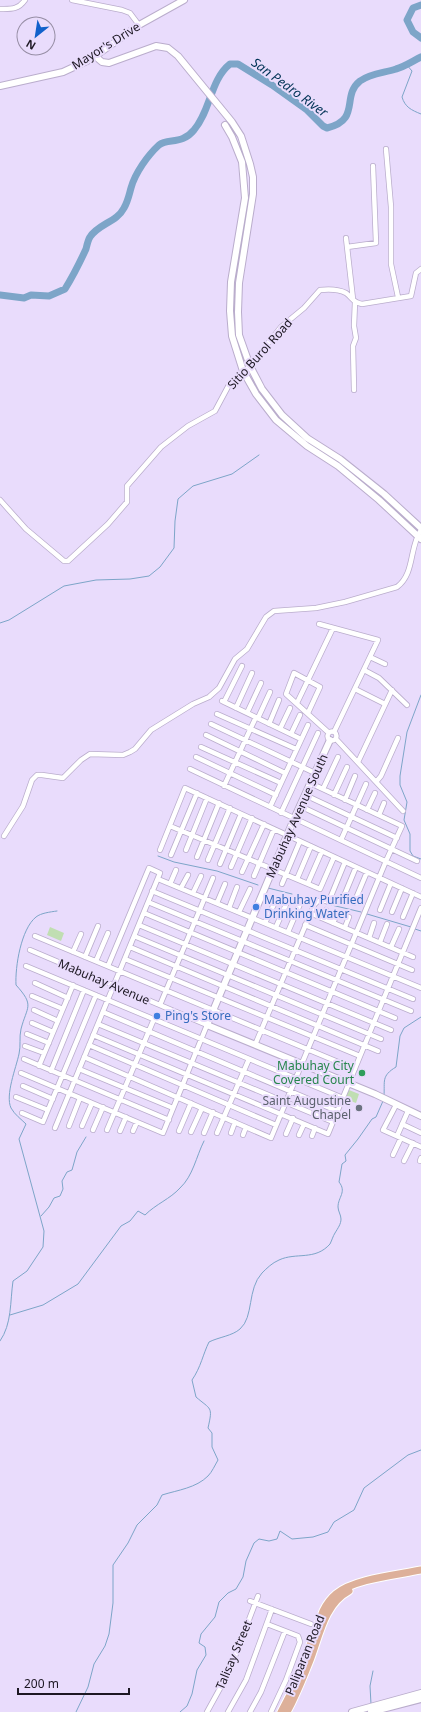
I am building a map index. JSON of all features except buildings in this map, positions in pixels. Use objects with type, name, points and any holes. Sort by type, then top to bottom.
[{"type":"main road","name":"Paliparan Road","points":[[281,1712],[294,1687],[322,1611],[332,1598],[345,1588],[354,1584],[421,1570]]},
{"type":"main road","name":"Paliparan Road","points":[[287,1712],[309,1662],[322,1626],[330,1609],[340,1598],[347,1592],[363,1586],[421,1575]]},
{"type":"street","points":[[0,9],[17,8],[26,0]]},
{"type":"street","points":[[72,0],[122,10],[130,13],[139,25]]},
{"type":"street","name":"Mayor's Drive","points":[[0,86],[64,72],[95,56],[139,25],[184,0]]},
{"type":"street","points":[[95,56],[102,62],[109,63],[156,46],[164,46],[178,56],[232,122],[241,136],[253,177],[251,211],[239,283],[238,312],[239,335],[250,366],[262,389],[282,415],[307,438],[340,459],[379,490],[420,533]]},
{"type":"street","points":[[224,125],[232,137],[242,162],[245,198],[231,282],[230,311],[232,336],[243,371],[256,394],[276,420],[307,446],[338,466],[420,533]]},
{"type":"street","points":[[386,149],[391,207],[391,264],[398,297]]},
{"type":"street","points":[[347,247],[376,244],[373,166]]},
{"type":"street","points":[[346,238],[354,301],[354,326],[356,338],[353,346],[354,390]]},
{"type":"street","points":[[354,301],[362,304],[412,294],[416,273],[421,269]]},
{"type":"street","name":"Sitio Burol Road","points":[[0,500],[26,529],[64,561],[68,561],[108,524],[127,502],[127,486],[161,447],[196,421],[215,411],[230,384],[250,366],[281,327],[304,308],[320,290],[339,290],[347,294],[354,301]]},
{"type":"street","points":[[4,836],[23,806],[32,780],[37,775],[63,778],[81,760],[90,754],[123,755],[135,749],[152,730],[193,704],[209,697],[219,688],[236,659],[247,649],[266,617],[274,611],[316,608],[345,602],[397,587],[406,579],[420,533]]},
{"type":"street","points":[[319,624],[378,640],[355,689],[328,737],[333,739],[358,762],[403,811]]},
{"type":"street","points":[[297,703],[333,628]]},
{"type":"street","points":[[370,657],[385,664]]},
{"type":"street","points":[[242,666],[223,702],[301,739]]},
{"type":"street","points":[[364,670],[379,678],[407,705]]},
{"type":"street","points":[[236,708],[252,673]]},
{"type":"street","points":[[308,712],[320,686],[294,674],[286,694],[332,732],[337,735],[333,739]]},
{"type":"street","points":[[247,713],[261,683]]},
{"type":"street","points":[[355,689],[385,704]]},
{"type":"street","points":[[358,762],[392,690]]},
{"type":"street","points":[[224,786],[250,729],[270,692]]},
{"type":"street","points":[[269,724],[280,700]]},
{"type":"street","points":[[280,729],[290,708]]},
{"type":"street","points":[[217,714],[296,750]]},
{"type":"street","points":[[291,734],[300,715]]},
{"type":"street","points":[[211,724],[315,773]]},
{"type":"street","points":[[270,807],[308,725]]},
{"type":"street","points":[[281,813],[318,733]]},
{"type":"street","points":[[206,735],[285,773]]},
{"type":"street","points":[[376,782],[381,776],[398,738]]},
{"type":"street","name":"Mabuhay Avenue South","points":[[207,1025],[294,819],[310,783],[333,739]]},
{"type":"street","points":[[201,747],[281,783]]},
{"type":"street","points":[[196,757],[276,795]]},
{"type":"street","points":[[323,789],[338,757]]},
{"type":"street","points":[[334,795],[347,767]]},
{"type":"street","points":[[190,769],[421,878]]},
{"type":"street","points":[[345,800],[355,776]]},
{"type":"street","points":[[84,1057],[271,1138],[386,861],[402,826],[310,783]]},
{"type":"street","points":[[341,840],[366,784]]},
{"type":"street","points":[[160,850],[186,788],[421,897]]},
{"type":"street","points":[[171,855],[197,793]]},
{"type":"street","points":[[367,810],[375,793]]},
{"type":"street","points":[[305,795],[396,838]]},
{"type":"street","points":[[186,850],[208,798]]},
{"type":"street","points":[[197,857],[219,803]]},
{"type":"street","points":[[378,815],[384,803]]},
{"type":"street","points":[[300,806],[417,861]]},
{"type":"street","points":[[208,860],[230,808]]},
{"type":"street","points":[[220,864],[241,814]]},
{"type":"street","points":[[231,867],[252,818]]},
{"type":"street","points":[[242,872],[264,824]]},
{"type":"street","points":[[170,826],[320,889],[334,857]]},
{"type":"street","points":[[254,876],[274,829]]},
{"type":"street","points":[[282,884],[300,841]]},
{"type":"street","points":[[297,879],[310,846]]},
{"type":"street","points":[[308,883],[322,851]]},
{"type":"street","points":[[331,896],[345,862]]},
{"type":"street","points":[[342,901],[356,867]]},
{"type":"street","points":[[55,1128],[160,873],[149,868],[108,966]]},
{"type":"street","points":[[170,884],[176,870]]},
{"type":"street","points":[[354,903],[367,872]]},
{"type":"street","points":[[181,888],[188,875]]},
{"type":"street","points":[[193,893],[201,876]]},
{"type":"street","points":[[158,878],[421,988]]},
{"type":"street","points":[[160,1005],[199,910],[214,878]]},
{"type":"street","points":[[380,910],[391,883]]},
{"type":"street","points":[[217,903],[225,884]]},
{"type":"street","points":[[228,908],[237,887]]},
{"type":"street","points":[[392,912],[402,888]]},
{"type":"street","points":[[240,912],[250,889]]},
{"type":"street","points":[[152,891],[413,999]]},
{"type":"street","points":[[403,917],[413,893]]},
{"type":"street","points":[[265,923],[276,900]]},
{"type":"street","points":[[276,928],[288,900]]},
{"type":"street","points":[[255,1045],[310,913],[316,902],[327,901]]},
{"type":"street","points":[[148,902],[411,1011]]},
{"type":"street","points":[[288,932],[300,904]]},
{"type":"street","points":[[93,1035],[140,1053],[328,1134],[421,908]]},
{"type":"street","points":[[322,918],[326,910]]},
{"type":"street","points":[[144,913],[395,1018]]},
{"type":"street","points":[[310,913],[413,957]]},
{"type":"street","points":[[333,923],[337,914]]},
{"type":"street","points":[[345,928],[349,918]]},
{"type":"street","points":[[369,938],[374,923]]},
{"type":"street","points":[[139,924],[281,984],[328,1002],[391,1030]]},
{"type":"street","points":[[380,942],[387,924]]},
{"type":"street","points":[[305,925],[412,970]]},
{"type":"street","points":[[85,957],[98,926]]},
{"type":"street","points":[[391,947],[399,929]]},
{"type":"street","points":[[96,961],[108,933]]},
{"type":"street","points":[[73,952],[81,934]]},
{"type":"street","points":[[35,936],[355,1069]]},
{"type":"street","points":[[134,936],[381,1039]]},
{"type":"street","points":[[130,947],[378,1051]]},
{"type":"street","name":"Mabuhay Avenue","points":[[30,950],[375,1094],[421,1116]]},
{"type":"street","points":[[125,959],[360,1056]]},
{"type":"street","points":[[26,966],[343,1098]]},
{"type":"street","points":[[35,983],[68,998]]},
{"type":"street","points":[[39,1066],[73,985]]},
{"type":"street","points":[[51,1071],[84,990]]},
{"type":"street","points":[[22,1113],[43,1122],[96,995]]},
{"type":"street","points":[[32,996],[63,1009]]},
{"type":"street","points":[[34,1010],[58,1021]]},
{"type":"street","points":[[103,1012],[338,1110]]},
{"type":"street","points":[[107,1130],[154,1019]]},
{"type":"street","points":[[32,1023],[53,1032]]},
{"type":"street","points":[[98,1024],[333,1122]]},
{"type":"street","points":[[21,1073],[163,1133],[207,1025]]},
{"type":"street","points":[[27,1034],[49,1044]]},
{"type":"street","points":[[89,1045],[276,1126]]},
{"type":"street","points":[[25,1046],[44,1053]]},
{"type":"street","points":[[24,1059],[169,1120]]},
{"type":"street","points":[[217,1133],[230,1106],[249,1059]]},
{"type":"street","points":[[79,1068],[174,1108]]},
{"type":"street","points":[[23,1086],[53,1099]]},
{"type":"street","points":[[16,1097],[48,1110]]},
{"type":"street","points":[[69,1126],[80,1098]]},
{"type":"street","points":[[82,1126],[92,1103]]},
{"type":"street","points":[[179,1131],[191,1103]]},
{"type":"street","points":[[396,1105],[384,1130],[421,1147]]},
{"type":"street","points":[[93,1130],[103,1107]]},
{"type":"street","points":[[191,1132],[202,1108]]},
{"type":"street","points":[[393,1155],[402,1124],[408,1111]]},
{"type":"street","points":[[204,1133],[213,1112]]},
{"type":"street","points":[[120,1131],[126,1117]]},
{"type":"street","points":[[286,1134],[293,1118]]},
{"type":"street","points":[[133,1131],[137,1122]]},
{"type":"street","points":[[231,1133],[235,1122]]},
{"type":"street","points":[[299,1135],[304,1124]]},
{"type":"street","points":[[402,1124],[421,1133]]},
{"type":"street","points":[[243,1135],[246,1127]]},
{"type":"street","points":[[312,1136],[316,1128]]},
{"type":"street","points":[[404,1161],[412,1143]]},
{"type":"street","name":"Talisay Street","points":[[209,1711],[228,1672],[253,1602],[258,1596]]},
{"type":"street","points":[[253,1602],[311,1624]]},
{"type":"street","points":[[228,1712],[246,1680],[272,1609]]},
{"type":"street","points":[[267,1624],[298,1636],[300,1642],[286,1680],[271,1712]]},
{"type":"street","points":[[250,1712],[261,1692],[285,1631]]},
{"type":"street","points":[[371,1712],[379,1707],[421,1693]]},
{"type":"street","points":[[352,1712],[421,1699]]},
{"type":"green space","points":[[50,927],[64,933],[61,941],[47,935]]},
{"type":"green space","points":[[349,1090],[359,1094],[356,1103],[345,1099]]},
{"type":"waterway","name":"San Pedro River","points":[[421,5],[413,8],[407,20],[413,32],[421,38]]},
{"type":"waterway","name":"San Pedro River","points":[[0,295],[24,298],[31,295],[49,296],[65,289],[74,274],[90,237],[98,229],[121,213],[133,182],[146,159],[159,145],[185,138],[194,130],[204,114],[218,78],[230,64],[238,64],[272,85],[307,110],[327,128],[344,119],[347,114],[352,94],[360,81],[364,78],[399,68],[421,57]]},
{"type":"waterway","points":[[406,64],[412,71],[402,97],[409,108],[421,114]]},
{"type":"waterway","points":[[0,623],[9,620],[64,586],[96,580],[130,579],[149,576],[160,567],[174,548],[175,521],[178,499],[193,486],[232,474],[259,455]]},
{"type":"waterway","points":[[421,695],[407,732],[400,776],[400,785],[407,802],[404,820],[410,834],[410,851],[413,856],[421,859]]},
{"type":"waterway","points":[[158,856],[174,862],[217,871],[258,885]]},
{"type":"waterway","points":[[268,888],[292,894]]},
{"type":"waterway","points":[[304,898],[314,900]]},
{"type":"waterway","points":[[323,903],[361,912]]},
{"type":"waterway","points":[[0,1341],[9,1320],[13,1281],[27,1271],[43,1247],[44,1231],[19,1139],[26,1124],[16,1115],[9,1103],[10,1089],[20,1051],[21,1029],[28,1006],[26,998],[16,985],[18,959],[26,930],[31,923],[40,915],[57,911]]},
{"type":"waterway","points":[[367,914],[411,927]]},
{"type":"waterway","points":[[415,929],[421,931]]},
{"type":"waterway","points":[[384,1096],[384,1083],[386,1076],[396,1067],[400,1036],[404,1028],[421,1017]]},
{"type":"waterway","points":[[76,1712],[88,1687],[94,1664],[105,1646],[109,1634],[113,1603],[113,1565],[128,1543],[137,1525],[157,1505],[162,1495],[186,1488],[203,1480],[218,1460],[212,1447],[212,1433],[208,1428],[210,1409],[196,1397],[192,1380],[198,1370],[209,1342],[240,1329],[247,1317],[257,1280],[262,1273],[276,1261],[285,1258],[318,1253],[330,1244],[341,1221],[338,1203],[342,1189],[339,1182],[342,1164],[346,1161],[345,1155],[372,1119],[376,1117],[383,1101]]},
{"type":"waterway","points":[[41,1216],[49,1207],[54,1198],[60,1196],[63,1189],[62,1181],[67,1172],[72,1170],[77,1152],[86,1137]]},
{"type":"waterway","points":[[10,1315],[43,1305],[78,1284],[121,1226],[130,1221],[138,1211],[145,1215],[176,1192],[184,1183],[191,1172],[204,1141]]},
{"type":"waterway","points":[[180,1712],[187,1706],[192,1694],[197,1670],[206,1655],[205,1647],[199,1643],[201,1634],[215,1617],[219,1602],[228,1593],[236,1589],[243,1577],[246,1561],[254,1543],[259,1539],[269,1541],[277,1539],[280,1531],[292,1539],[313,1537],[328,1532],[334,1522],[354,1510],[364,1488],[408,1455],[421,1450]]},
{"type":"waterway","points":[[371,1704],[370,1686],[373,1671]]},
{"type":"place","name":"Mabuhay Purified Drinking Water","points":[[256,907]]},
{"type":"place","name":"Ping's Store","points":[[157,1016]]},
{"type":"place","name":"Mabuhay City Covered Court","points":[[362,1073]]},
{"type":"place","name":"Saint Augustine Chapel","points":[[359,1108]]}]
